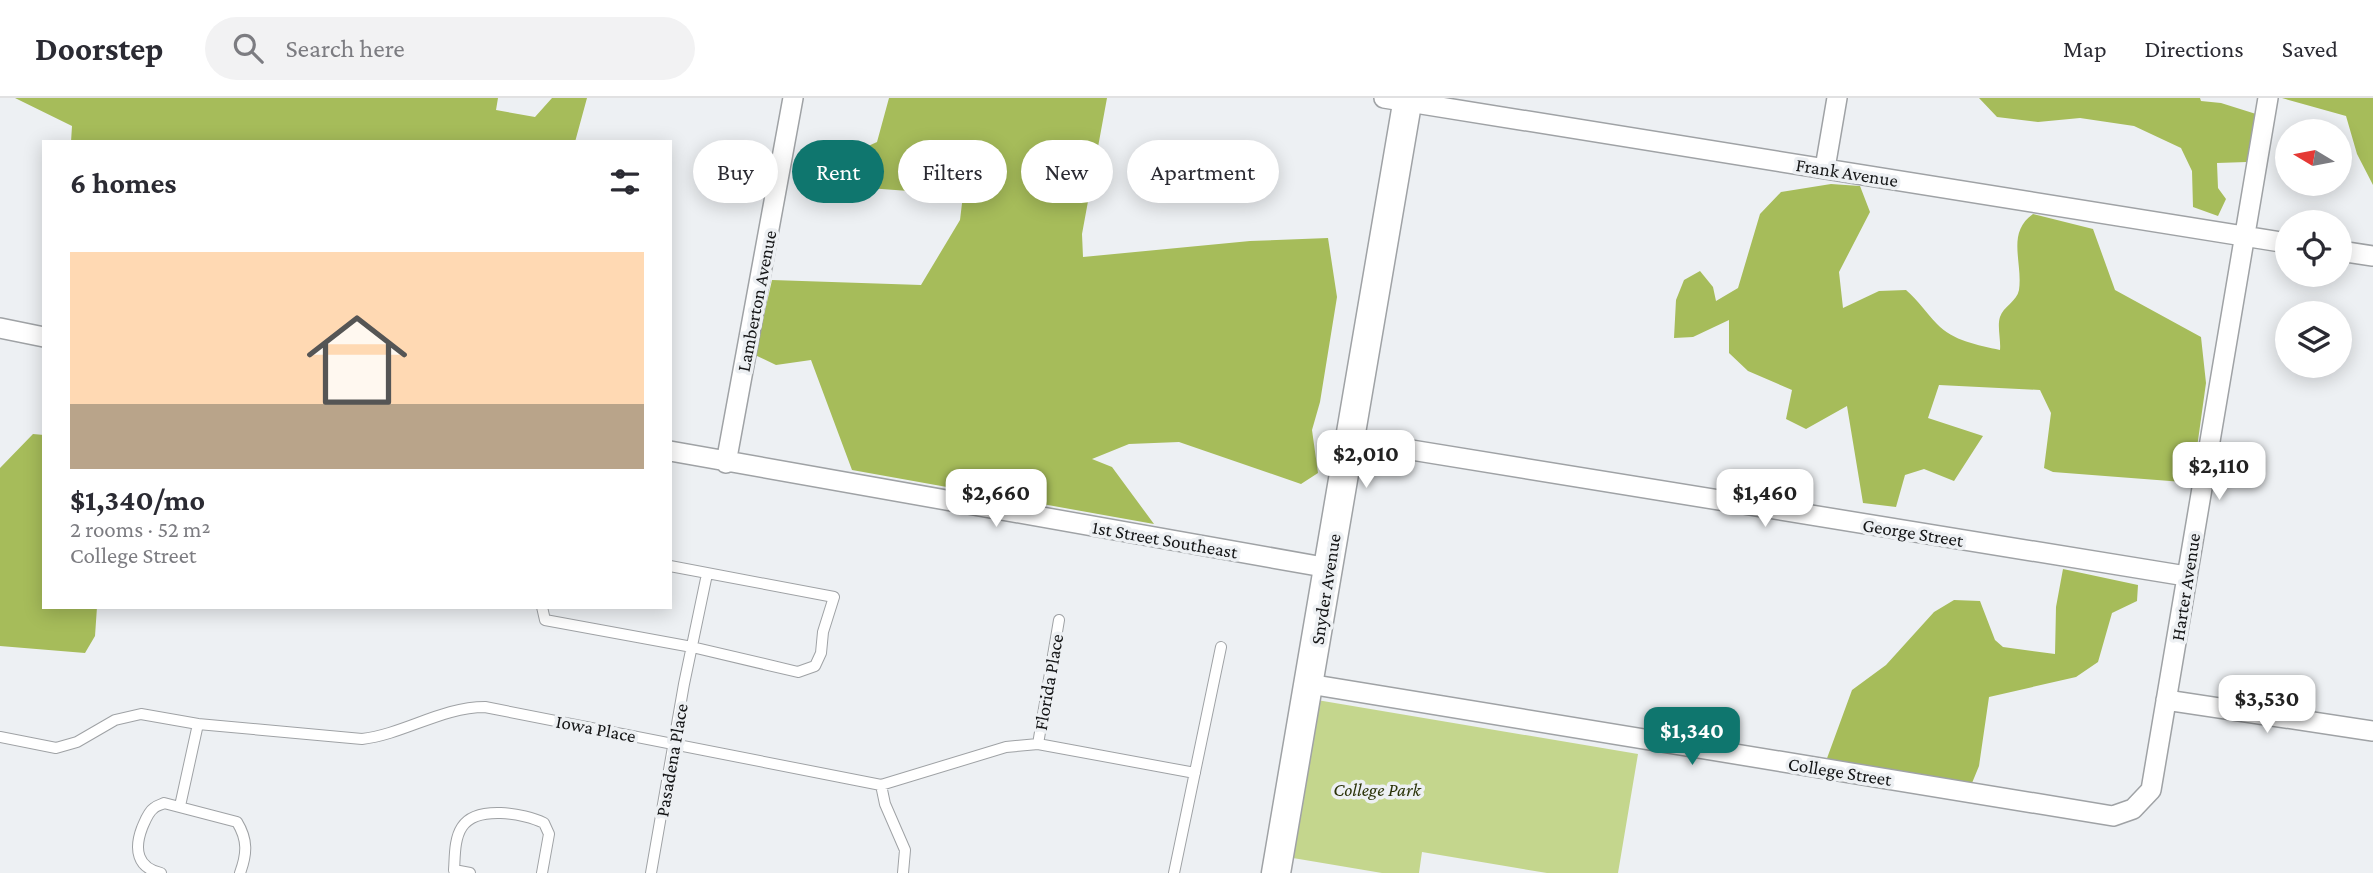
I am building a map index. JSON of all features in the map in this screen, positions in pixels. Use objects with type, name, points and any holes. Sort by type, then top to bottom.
[{"type":"main road","name":"Snyder Avenue","points":[[1276,873],[1350,440],[1399,99]]},
{"type":"street","name":"Lamberton Avenue","points":[[726,463],[793,98]]},
{"type":"street","points":[[1825,168],[1837,98]]},
{"type":"street","name":"Harter Avenue","points":[[2081,811],[2113,816],[2133,809],[2151,790],[2268,98]]},
{"type":"street","name":"Frank Avenue","points":[[1399,99],[2275,241]]},
{"type":"street","points":[[2352,253],[2373,256]]},
{"type":"street","points":[[0,328],[42,337]]},
{"type":"street","name":"George Street","points":[[1350,440],[2186,576]]},
{"type":"street","name":"1st Street Southeast","points":[[672,451],[1329,568]]},
{"type":"street","name":"College Street","points":[[1309,684],[2081,811]]},
{"type":"street","points":[[2166,700],[2373,731]]},
{"type":"lane","points":[[542,609],[545,620],[692,647],[798,672],[815,666],[821,653],[823,632],[834,597],[672,566]]},
{"type":"lane","name":"Pasadena Place","points":[[651,873],[707,574]]},
{"type":"lane","name":"Florida Place","points":[[1038,744],[1059,620]]},
{"type":"lane","points":[[1174,873],[1221,647]]},
{"type":"lane","name":"Iowa Place","points":[[0,737],[56,748],[77,742],[115,720],[141,714],[198,724],[362,740],[448,713],[485,707],[881,785],[1006,747],[1038,744],[1195,773]]},
{"type":"lane","points":[[180,806],[198,724]]},
{"type":"lane","points":[[881,785],[885,804],[905,850],[903,873]]},
{"type":"lane","points":[[161,873],[142,863],[137,853],[147,817],[154,807],[164,803],[237,822],[244,833],[246,849],[240,873]]},
{"type":"lane","points":[[470,873],[454,870],[457,838],[462,826],[471,817],[488,813],[523,816],[544,823],[549,834],[542,873]]},
{"type":"green space","points":[[15,98],[498,98],[496,110],[535,117],[552,98],[587,98],[576,140],[71,140],[72,126]]},
{"type":"green space","points":[[889,98],[1107,98],[1099,140],[1021,140],[1021,203],[1088,203],[1082,234],[1083,257],[1250,241],[1328,238],[1337,297],[1320,402],[1312,430],[1318,473],[1301,484],[1179,442],[1129,444],[1092,459],[1112,467],[1154,524],[852,470],[811,360],[776,365],[755,355],[772,280],[921,285],[960,220],[962,203],[1007,203],[1007,140],[898,140],[898,190],[884,189],[884,140],[878,140]]},
{"type":"green space","points":[[1979,98],[2200,98],[2201,101],[2221,103],[2256,114],[2247,162],[2217,163],[2218,188],[2226,199],[2218,216],[2193,207],[2192,171],[2181,148],[2134,126],[2080,118],[2038,122],[1997,117]]},
{"type":"green space","points":[[2282,98],[2373,98],[2373,185],[2357,154],[2352,137],[2352,119],[2347,119],[2346,116]]},
{"type":"green space","points":[[1831,184],[1860,186],[1870,212],[1839,272],[1843,308],[1879,291],[1906,290],[1943,330],[1966,342],[2000,350],[2000,317],[2019,290],[2017,249],[2020,230],[2025,222],[2033,214],[2093,229],[2115,290],[2201,337],[2206,383],[2195,462],[2183,482],[2053,472],[2044,468],[2051,413],[2040,390],[1939,385],[1928,418],[1983,436],[1954,481],[1924,469],[1905,475],[1896,507],[1863,503],[1847,406],[1806,429],[1786,419],[1792,390],[1748,371],[1729,353],[1729,320],[1693,337],[1674,338],[1676,300],[1684,280],[1700,271],[1713,287],[1716,301],[1738,288],[1760,214],[1781,192]]},
{"type":"green space","points":[[33,434],[42,435],[42,609],[97,609],[95,636],[85,653],[0,646],[0,468]]},
{"type":"green space","points":[[2063,569],[2138,585],[2137,601],[2112,613],[2098,662],[2076,677],[1989,697],[1979,766],[1972,783],[1826,761],[1852,690],[1886,665],[1934,612],[1954,600],[1980,601],[1995,640],[2003,647],[2055,654],[2056,607]]},
{"type":"green space","name":"College Park","points":[[1317,700],[1638,754],[1618,873],[1547,873],[1422,852],[1419,873],[1382,873],[1287,857]]}]
